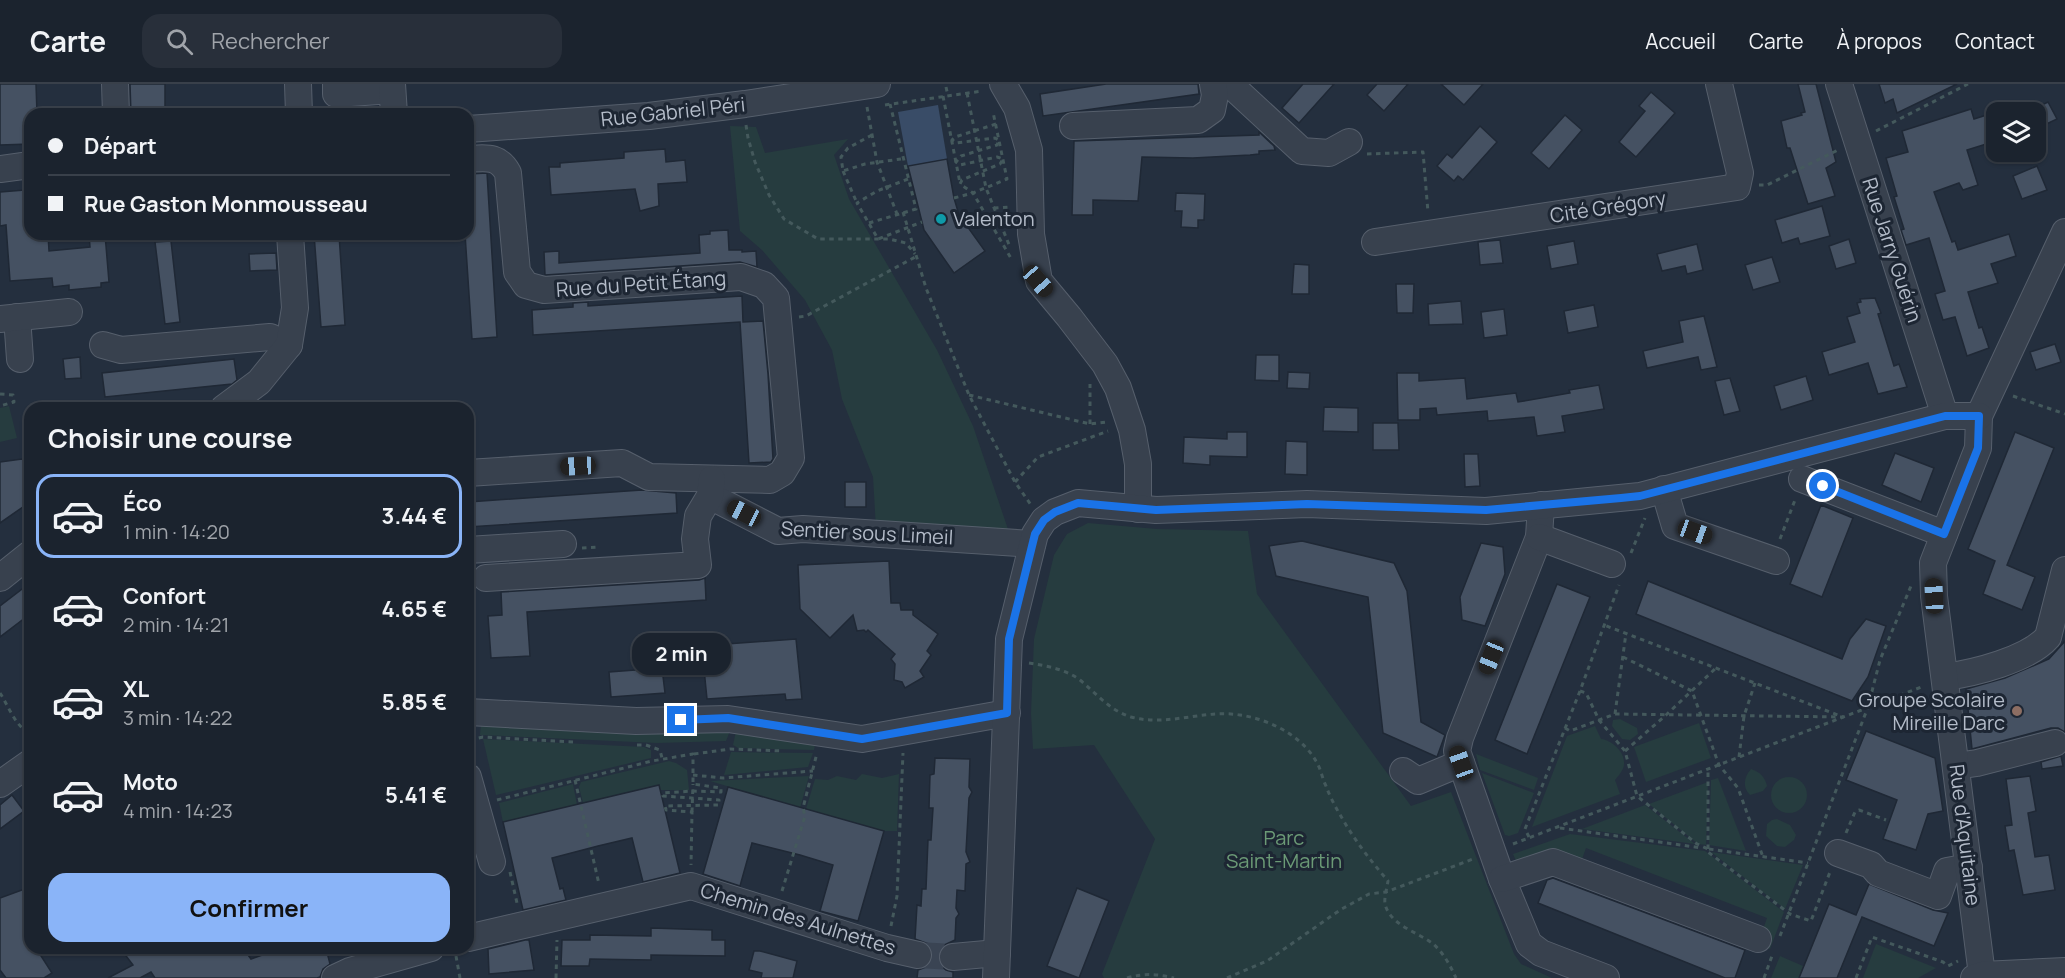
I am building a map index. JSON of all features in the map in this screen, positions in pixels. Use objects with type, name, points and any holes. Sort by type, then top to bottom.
[{"type":"street","points":[[115,84],[116,108]]},
{"type":"street","points":[[298,84],[298,108]]},
{"type":"street","points":[[336,84],[336,94],[393,96]]},
{"type":"street","name":"Rue Gabriel Péri","points":[[474,129],[649,116],[877,84]]},
{"type":"street","points":[[1073,126],[1198,120],[1212,110],[1215,95],[1213,84]]},
{"type":"street","points":[[1235,84],[1236,90],[1302,151],[1329,153],[1349,142]]},
{"type":"street","name":"Cité Grégory","points":[[1375,242],[1737,187],[1740,173],[1719,84]]},
{"type":"street","name":"Rue Jarry Guérin","points":[[1839,84],[1945,416]]},
{"type":"street","points":[[996,87],[1017,108],[1029,150],[1031,234],[1038,281],[1105,364],[1118,388],[1132,430],[1138,464],[1138,509]]},
{"type":"street","name":"Rue du Petit Étang","points":[[474,159],[491,158],[503,163],[508,172],[517,273],[526,285],[544,290],[741,277],[764,285],[776,298],[791,458],[782,473],[770,480],[711,487],[649,477],[622,464],[474,473]]},
{"type":"street","points":[[0,169],[24,166]]},
{"type":"street","points":[[996,978],[1009,639],[1035,534],[1044,520],[1055,512],[1078,503],[1156,510],[1307,504],[1486,510],[1541,505],[1652,492],[1945,416],[1979,416],[2065,232]]},
{"type":"street","points":[[232,402],[259,382],[289,345],[295,308],[290,240]]},
{"type":"street","points":[[20,359],[9,318],[69,312]]},
{"type":"street","points":[[103,345],[122,350],[270,338],[289,345]]},
{"type":"street","name":"Rue d'Aquitaine","points":[[1979,416],[1978,448],[1933,563],[1934,596],[1969,867],[1979,971]]},
{"type":"street","points":[[1802,479],[1944,534]]},
{"type":"street","points":[[486,578],[698,565],[695,539],[698,516],[711,487]]},
{"type":"street","name":"Sentier sous Limeil","points":[[711,487],[778,531],[803,529],[1032,544]]},
{"type":"street","points":[[1652,492],[1675,526],[1774,561]]},
{"type":"street","points":[[1541,505],[1539,537],[1460,738],[1457,751],[1502,879],[1529,944],[1541,953],[1606,978]]},
{"type":"street","points":[[1539,537],[1620,568]]},
{"type":"street","points":[[474,550],[563,544]]},
{"type":"street","points":[[0,578],[24,559]]},
{"type":"street","points":[[1945,677],[1970,674],[2031,652],[2042,645],[2048,637],[2065,570]]},
{"type":"street","points":[[474,712],[636,721],[728,718],[862,739],[1007,713]]},
{"type":"street","points":[[1956,766],[1977,763],[2055,743]]},
{"type":"street","points":[[1403,771],[1418,781],[1461,763]]},
{"type":"street","points":[[0,784],[24,768]]},
{"type":"street","points":[[474,802],[492,862]]},
{"type":"street","points":[[1838,853],[1871,865],[1878,873],[1938,896],[1947,871],[1969,867]]},
{"type":"street","points":[[1502,879],[1553,862],[1769,945]]},
{"type":"street","name":"Chemin des Aulnettes","points":[[474,937],[691,886],[887,948],[918,955]]},
{"type":"street","points":[[953,957],[997,952]]},
{"type":"street","points":[[335,978],[350,971],[410,954]]},
{"type":"street","points":[[1979,971],[2038,975],[2065,971]]},
{"type":"path","points":[[946,87],[945,96],[951,140],[960,184],[973,193]]},
{"type":"path","points":[[869,223],[916,209],[890,104],[996,87]]},
{"type":"path","points":[[967,93],[986,188],[1018,267]]},
{"type":"path","points":[[867,107],[877,162],[897,214]]},
{"type":"path","points":[[746,120],[748,138],[755,162],[769,195],[784,219],[818,239],[889,239],[906,243],[917,256]]},
{"type":"path","points":[[951,140],[996,124],[1007,179],[954,198]]},
{"type":"path","points":[[872,135],[848,148],[841,157],[843,171],[878,239]]},
{"type":"path","points":[[951,140],[960,143],[995,138],[999,140]]},
{"type":"path","points":[[956,162],[961,156],[998,144],[999,140]]},
{"type":"path","points":[[1349,142],[1364,154],[1423,152],[1430,234]]},
{"type":"path","points":[[956,162],[960,165],[997,157],[1003,159]]},
{"type":"path","points":[[843,171],[877,162],[902,159]]},
{"type":"path","points":[[960,184],[962,180],[1000,164],[1003,159]]},
{"type":"path","points":[[857,202],[908,179]]},
{"type":"path","points":[[994,208],[1018,206]]},
{"type":"path","points":[[903,212],[926,288],[969,395],[1015,482],[1034,510],[1044,520]]},
{"type":"path","points":[[878,239],[922,222]]},
{"type":"path","points":[[778,319],[806,316],[917,256]]},
{"type":"path","points":[[1991,390],[2065,414]]},
{"type":"path","points":[[0,394],[13,395],[14,402],[0,406]]},
{"type":"path","points":[[969,395],[1090,424],[1110,421]]},
{"type":"path","points":[[1015,482],[1038,457],[1111,430]]},
{"type":"path","points":[[1774,561],[1802,479]]},
{"type":"path","points":[[1529,837],[1525,829],[1580,691],[1604,625],[1620,568],[1645,516],[1652,492]]},
{"type":"path","points":[[563,544],[581,548],[604,547]]},
{"type":"path","points":[[1764,978],[1769,945],[1790,914],[1868,707],[1880,660],[1912,584]]},
{"type":"path","points":[[1604,625],[1843,717]]},
{"type":"path","points":[[1615,714],[1626,633]]},
{"type":"path","points":[[1623,657],[1692,691],[1719,765],[1738,788],[1763,856]]},
{"type":"path","points":[[1008,663],[1050,666],[1067,673],[1080,680],[1107,705],[1134,717],[1166,720],[1223,714],[1240,715],[1267,722],[1281,729],[1306,748],[1315,759],[1343,820],[1388,881],[1385,903],[1388,911],[1404,927],[1440,951],[1456,978]]},
{"type":"path","points":[[1625,751],[1716,668]]},
{"type":"path","points":[[1227,978],[1267,961],[1340,910],[1369,894],[1386,892],[1945,677]]},
{"type":"path","points":[[1739,757],[1744,716],[1755,683]]},
{"type":"path","points":[[1580,691],[1586,693],[1599,720],[1625,751],[1637,796],[1697,844],[1708,849]]},
{"type":"path","points":[[0,693],[24,730]]},
{"type":"path","points":[[1564,728],[1570,731],[1615,714],[1843,717]]},
{"type":"path","points":[[887,948],[897,896],[903,749],[898,734]]},
{"type":"path","points":[[475,806],[652,761],[730,749],[789,751]]},
{"type":"path","points":[[691,886],[693,754]]},
{"type":"path","points":[[1708,769],[1708,852],[1790,914],[1811,921],[1855,812],[1859,810],[1886,820]]},
{"type":"path","points":[[693,775],[723,778],[813,771]]},
{"type":"path","points":[[575,780],[604,906]]},
{"type":"path","points":[[776,913],[805,816],[803,808],[811,782]]},
{"type":"path","points":[[692,812],[666,810],[665,806],[719,805],[719,800],[663,796],[663,793],[721,792],[721,788],[693,784]]},
{"type":"path","points":[[1558,827],[1808,863]]},
{"type":"path","points":[[492,862],[510,871],[522,926]]},
{"type":"path","points":[[556,978],[558,917]]},
{"type":"path","points":[[1856,978],[1872,937],[1943,962],[1948,966],[1960,960],[1979,971]]},
{"type":"path","points":[[456,954],[460,978]]},
{"type":"path","points":[[1127,978],[1151,974],[1174,978]]},
{"type":"green space","points":[[730,126],[756,127],[765,153],[848,139],[834,155],[849,199],[937,350],[973,426],[1011,538],[876,528],[873,477],[842,399],[832,350],[805,300],[762,250],[740,231]]},
{"type":"green space","points":[[9,406],[17,438],[0,442],[0,408]]},
{"type":"green space","name":"Parc Saint-Martin","points":[[1088,523],[1157,529],[1248,531],[1257,594],[1411,806],[1451,792],[1514,954],[1521,964],[1552,978],[1104,978],[1102,974],[1155,839],[1094,745],[1033,749],[1031,713],[1034,639],[1054,555],[1067,534]]},
{"type":"green space","points":[[1620,719],[1637,728],[1638,734],[1630,740],[1622,739],[1612,726],[1613,720]]},
{"type":"green space","points":[[1699,723],[1711,758],[1646,782],[1634,747]]},
{"type":"green space","points":[[481,725],[635,734],[730,731],[726,741],[657,743],[480,735]]},
{"type":"green space","points":[[1595,726],[1601,739],[1609,741],[1622,754],[1624,767],[1615,780],[1620,794],[1532,827],[1567,736]]},
{"type":"green space","points":[[736,731],[815,745],[814,750],[738,748],[733,745]]},
{"type":"green space","points":[[483,739],[644,747],[651,750],[651,758],[496,795]]},
{"type":"green space","points":[[731,752],[813,753],[808,767],[724,775]]},
{"type":"green space","points":[[1476,754],[1538,778],[1534,790],[1480,770]]},
{"type":"green space","points":[[669,761],[687,770],[689,790],[660,790],[583,803],[579,787],[581,782]]},
{"type":"green space","points":[[1751,769],[1762,775],[1767,786],[1763,791],[1750,795],[1745,782]]},
{"type":"green space","points":[[1482,773],[1534,793],[1518,833],[1505,835]]},
{"type":"green space","points":[[862,774],[882,778],[899,774],[897,831],[884,831],[806,809],[815,779],[828,780],[837,776],[856,780]]},
{"type":"green space","points":[[809,776],[800,808],[710,781]]},
{"type":"green space","points":[[1789,777],[1802,782],[1807,795],[1802,808],[1789,813],[1776,808],[1771,795],[1776,782]]},
{"type":"green space","points":[[1718,778],[1746,851],[1709,845],[1711,780]]},
{"type":"green space","points":[[1708,782],[1706,845],[1698,844],[1649,804]]},
{"type":"green space","points":[[573,784],[577,805],[503,822],[499,803]]},
{"type":"green space","points":[[1645,805],[1695,844],[1582,829]]},
{"type":"green space","points":[[1777,819],[1790,825],[1796,835],[1794,840],[1785,847],[1777,846],[1766,836],[1767,824]]},
{"type":"green space","points":[[1570,834],[1705,851],[1784,912],[1770,949],[1758,944],[1767,918],[1586,848],[1581,862],[1519,867],[1513,854]]},
{"type":"green space","points":[[1711,852],[1803,865],[1785,909]]},
{"type":"green space","points":[[1876,944],[1936,968],[1918,978],[1863,978]]},
{"type":"green space","points":[[1780,956],[1803,966],[1799,978],[1771,978]]},
{"type":"water","points":[[938,105],[947,159],[908,166],[898,112]]},
{"type":"building","points":[[0,84],[36,84],[37,108],[24,108],[24,144],[0,145]]},
{"type":"building","points":[[130,84],[165,84],[165,108],[131,108]]},
{"type":"building","points":[[1106,84],[1198,84],[1199,94],[1043,116],[1040,94]]},
{"type":"building","points":[[1303,84],[1334,84],[1299,123],[1282,108]]},
{"type":"building","points":[[1377,84],[1408,84],[1384,111],[1367,95]]},
{"type":"building","points":[[1441,84],[1483,84],[1464,105]]},
{"type":"building","points":[[1798,84],[1816,84],[1836,162],[1826,168],[1835,196],[1808,204],[1790,148],[1787,148],[1781,121],[1805,112]]},
{"type":"building","points":[[1879,84],[1957,84],[1897,113],[1893,99],[1885,103]]},
{"type":"building","points":[[1651,92],[1675,113],[1636,157],[1619,142],[1645,111],[1639,106]]},
{"type":"building","points":[[2048,102],[2057,119],[2046,124],[2046,103]]},
{"type":"building","points":[[1971,109],[1974,119],[1986,115],[1986,144],[1967,150],[1978,185],[1963,190],[1959,183],[1934,192],[1952,242],[1955,241],[1958,250],[2009,234],[2016,256],[1991,264],[1998,283],[1968,292],[1979,328],[1982,327],[1989,348],[1967,356],[1955,317],[1943,320],[1935,294],[1945,291],[1929,238],[1906,245],[1901,230],[1904,229],[1894,197],[1897,196],[1886,158],[1908,152],[1902,131]]},
{"type":"building","points":[[1565,115],[1582,130],[1549,169],[1531,153]]},
{"type":"building","points":[[1480,126],[1497,142],[1463,180],[1458,176],[1454,181],[1437,166],[1447,154],[1452,158]]},
{"type":"building","points":[[1259,132],[1274,146],[1275,150],[1259,151],[1259,154],[1250,155],[1193,158],[1142,157],[1138,201],[1093,200],[1093,215],[1072,215],[1074,141],[1259,135]]},
{"type":"building","points":[[665,149],[666,162],[685,160],[687,182],[658,184],[659,206],[640,211],[635,189],[551,195],[549,167],[560,167],[560,163],[624,158],[624,152]]},
{"type":"building","name":"Valenton","points":[[947,159],[959,215],[985,251],[954,273],[924,230],[908,166]]},
{"type":"building","points":[[2037,166],[2047,190],[2022,199],[2013,176]]},
{"type":"building","points":[[487,173],[497,337],[472,339],[465,240],[474,240],[474,174]]},
{"type":"building","points":[[24,190],[24,240],[48,240],[49,251],[90,247],[89,240],[106,240],[109,282],[101,283],[101,287],[69,290],[69,285],[53,287],[52,278],[10,281],[6,225],[0,226],[0,192]]},
{"type":"building","points":[[1176,193],[1205,194],[1204,220],[1198,220],[1198,228],[1181,227],[1182,211],[1175,211]]},
{"type":"building","points":[[1822,206],[1830,236],[1800,244],[1798,238],[1782,243],[1775,220]]},
{"type":"building","points":[[728,230],[729,250],[756,251],[757,267],[740,262],[545,275],[544,252],[559,251],[559,263],[700,253],[699,235],[710,234],[710,231]]},
{"type":"building","points":[[1849,239],[1856,263],[1836,269],[1829,246]]},
{"type":"building","points":[[314,240],[339,240],[345,325],[321,327]]},
{"type":"building","points":[[1500,240],[1503,263],[1480,265],[1478,242]]},
{"type":"building","points":[[171,241],[180,322],[165,324],[155,242]]},
{"type":"building","points":[[1574,241],[1578,264],[1551,269],[1547,246]]},
{"type":"building","points":[[1697,244],[1703,270],[1687,274],[1685,266],[1662,271],[1657,254]]},
{"type":"building","points":[[276,253],[277,270],[250,271],[249,254]]},
{"type":"building","points":[[1772,257],[1780,282],[1753,290],[1745,265]]},
{"type":"building","points":[[1294,264],[1309,265],[1309,294],[1292,294]]},
{"type":"building","points":[[1396,284],[1414,284],[1413,313],[1397,313]]},
{"type":"building","points":[[742,296],[743,322],[763,321],[773,459],[771,462],[749,463],[740,322],[533,335],[532,310],[573,307],[573,303],[588,302],[588,306]]},
{"type":"building","points":[[1875,298],[1894,366],[1899,364],[1907,387],[1878,394],[1868,363],[1829,375],[1822,352],[1855,342],[1847,317],[1860,313],[1857,303],[1861,302],[1860,299]]},
{"type":"building","points":[[1461,301],[1463,324],[1429,325],[1428,304]]},
{"type":"building","points":[[1594,305],[1598,327],[1568,333],[1564,311]]},
{"type":"building","points":[[1504,309],[1507,335],[1484,338],[1481,312]]},
{"type":"building","points":[[1704,316],[1717,367],[1701,370],[1698,357],[1647,368],[1643,351],[1683,342],[1679,321]]},
{"type":"building","points":[[2055,344],[2061,362],[2036,370],[2030,352]]},
{"type":"building","points":[[1256,355],[1279,355],[1279,381],[1255,380]]},
{"type":"building","points":[[80,357],[81,378],[65,379],[63,359]]},
{"type":"building","points":[[234,359],[237,380],[232,384],[105,397],[102,373]]},
{"type":"building","points":[[1288,372],[1310,373],[1309,389],[1287,388]]},
{"type":"building","points":[[1397,373],[1419,373],[1419,381],[1465,378],[1467,399],[1516,393],[1518,402],[1570,393],[1569,390],[1599,385],[1604,409],[1562,416],[1565,432],[1537,436],[1534,417],[1488,421],[1487,411],[1437,415],[1436,408],[1420,409],[1420,420],[1398,420]]},
{"type":"building","points":[[1806,376],[1813,400],[1781,410],[1774,386]]},
{"type":"building","points":[[1730,378],[1740,411],[1724,415],[1715,381]]},
{"type":"building","points":[[1324,407],[1358,408],[1358,432],[1323,431]]},
{"type":"building","points":[[1373,423],[1398,423],[1399,450],[1373,450]]},
{"type":"building","points":[[1227,432],[1247,432],[1247,457],[1210,456],[1210,465],[1183,463],[1184,437],[1227,439]]},
{"type":"building","points":[[2015,432],[2054,448],[2007,565],[2035,577],[2022,610],[1983,594],[1995,561],[1968,549]]},
{"type":"building","points":[[1286,441],[1307,442],[1307,475],[1285,474]]},
{"type":"building","points":[[1895,453],[1934,468],[1921,502],[1882,485]]},
{"type":"building","points":[[1464,454],[1478,454],[1480,486],[1465,487]]},
{"type":"building","points":[[24,460],[24,506],[0,523],[0,462]]},
{"type":"building","points":[[845,482],[866,482],[866,507],[845,507]]},
{"type":"building","points":[[642,490],[676,493],[677,513],[474,527],[474,502]]},
{"type":"building","points":[[1821,505],[1853,518],[1822,597],[1790,584]]},
{"type":"building","points":[[1302,541],[1394,563],[1407,591],[1421,722],[1445,735],[1437,757],[1383,733],[1368,597],[1276,576],[1269,546]]},
{"type":"building","points":[[1481,543],[1503,547],[1505,574],[1485,626],[1462,620],[1460,597]]},
{"type":"building","points":[[889,561],[891,603],[900,603],[901,610],[913,610],[913,615],[938,634],[927,651],[931,655],[920,671],[924,677],[905,688],[902,682],[894,680],[895,664],[891,659],[895,654],[868,630],[866,632],[857,631],[853,615],[830,638],[800,609],[798,565]]},
{"type":"building","points":[[705,578],[706,600],[527,612],[530,656],[491,658],[488,616],[502,615],[501,592]]},
{"type":"building","points":[[1648,581],[1842,659],[1850,639],[1866,619],[1886,626],[1868,677],[1852,701],[1636,614]]},
{"type":"building","points":[[1557,584],[1590,597],[1527,754],[1495,740]]},
{"type":"building","points":[[24,588],[24,619],[0,637],[0,606]]},
{"type":"building","points":[[796,639],[802,699],[786,700],[785,694],[707,699],[704,669],[726,644]]},
{"type":"building","name":"Groupe Scolaire Mireille Darc","points":[[2065,641],[2065,732],[2058,728],[2051,728],[1972,749],[1966,689],[2005,678],[2049,659]]},
{"type":"building","points":[[662,668],[665,693],[611,697],[609,672]]},
{"type":"building","points":[[1866,731],[1935,758],[1943,811],[1928,814],[1916,850],[1883,839],[1897,800],[1846,780]]},
{"type":"building","points":[[2061,756],[2063,766],[2042,769],[2041,762]]},
{"type":"building","points":[[935,758],[970,759],[969,787],[972,792],[969,798],[966,852],[970,862],[966,864],[965,891],[957,890],[956,908],[959,914],[956,918],[955,940],[944,945],[939,951],[938,958],[941,966],[953,972],[953,978],[917,978],[918,970],[929,966],[933,958],[929,944],[915,939],[917,905],[921,906],[922,889],[926,889],[928,840],[931,840],[933,808],[929,808],[930,775],[934,774]]},
{"type":"building","points":[[2030,776],[2036,811],[2028,813],[2035,857],[2049,855],[2055,890],[2023,895],[2014,850],[2009,851],[2005,826],[2012,825],[2006,779]]},
{"type":"building","points":[[659,785],[680,873],[643,882],[632,838],[598,846],[552,858],[560,889],[563,888],[566,900],[523,910],[503,822]]},
{"type":"building","points":[[728,787],[884,831],[858,921],[820,911],[833,865],[752,843],[740,886],[703,874]]},
{"type":"building","points":[[12,795],[24,811],[0,829],[0,805]]},
{"type":"building","points":[[1553,878],[1745,950],[1735,978],[1725,978],[1538,903],[1547,880]]},
{"type":"building","points":[[1869,884],[1933,910],[1948,913],[1934,946],[1862,917],[1837,978],[1799,978],[1829,904],[1856,915]]},
{"type":"building","points":[[1077,888],[1109,901],[1079,978],[1047,966]]},
{"type":"building","points":[[24,889],[24,954],[40,954],[52,973],[44,978],[6,978],[0,970],[0,898]]},
{"type":"building","points":[[651,928],[712,930],[712,940],[725,940],[725,956],[651,955],[651,960],[590,959],[589,966],[561,966],[562,940],[590,940],[590,935],[651,936]]},
{"type":"building","points":[[529,940],[534,970],[489,974],[488,949]]},
{"type":"building","points":[[754,951],[797,961],[793,978],[761,978],[762,973],[749,970]]},
{"type":"building","points":[[125,954],[247,954],[251,959],[265,954],[328,954],[330,964],[317,978],[155,978],[151,972],[140,978],[108,978],[133,965]]},
{"type":"tunnel","points":[[918,955],[953,957]]},
{"type":"place","name":"Valenton","points":[[941,219]]},
{"type":"place","name":"Groupe Scolaire Mireille Darc","points":[[2017,711]]},
{"type":"route","points":[[681,720],[728,718],[862,739],[1007,713],[1009,639],[1035,534],[1044,520],[1055,512],[1078,503],[1156,510],[1307,504],[1486,510],[1621,498],[1640,496],[1945,416],[1979,416],[1978,448],[1944,534],[1823,486]]}]
